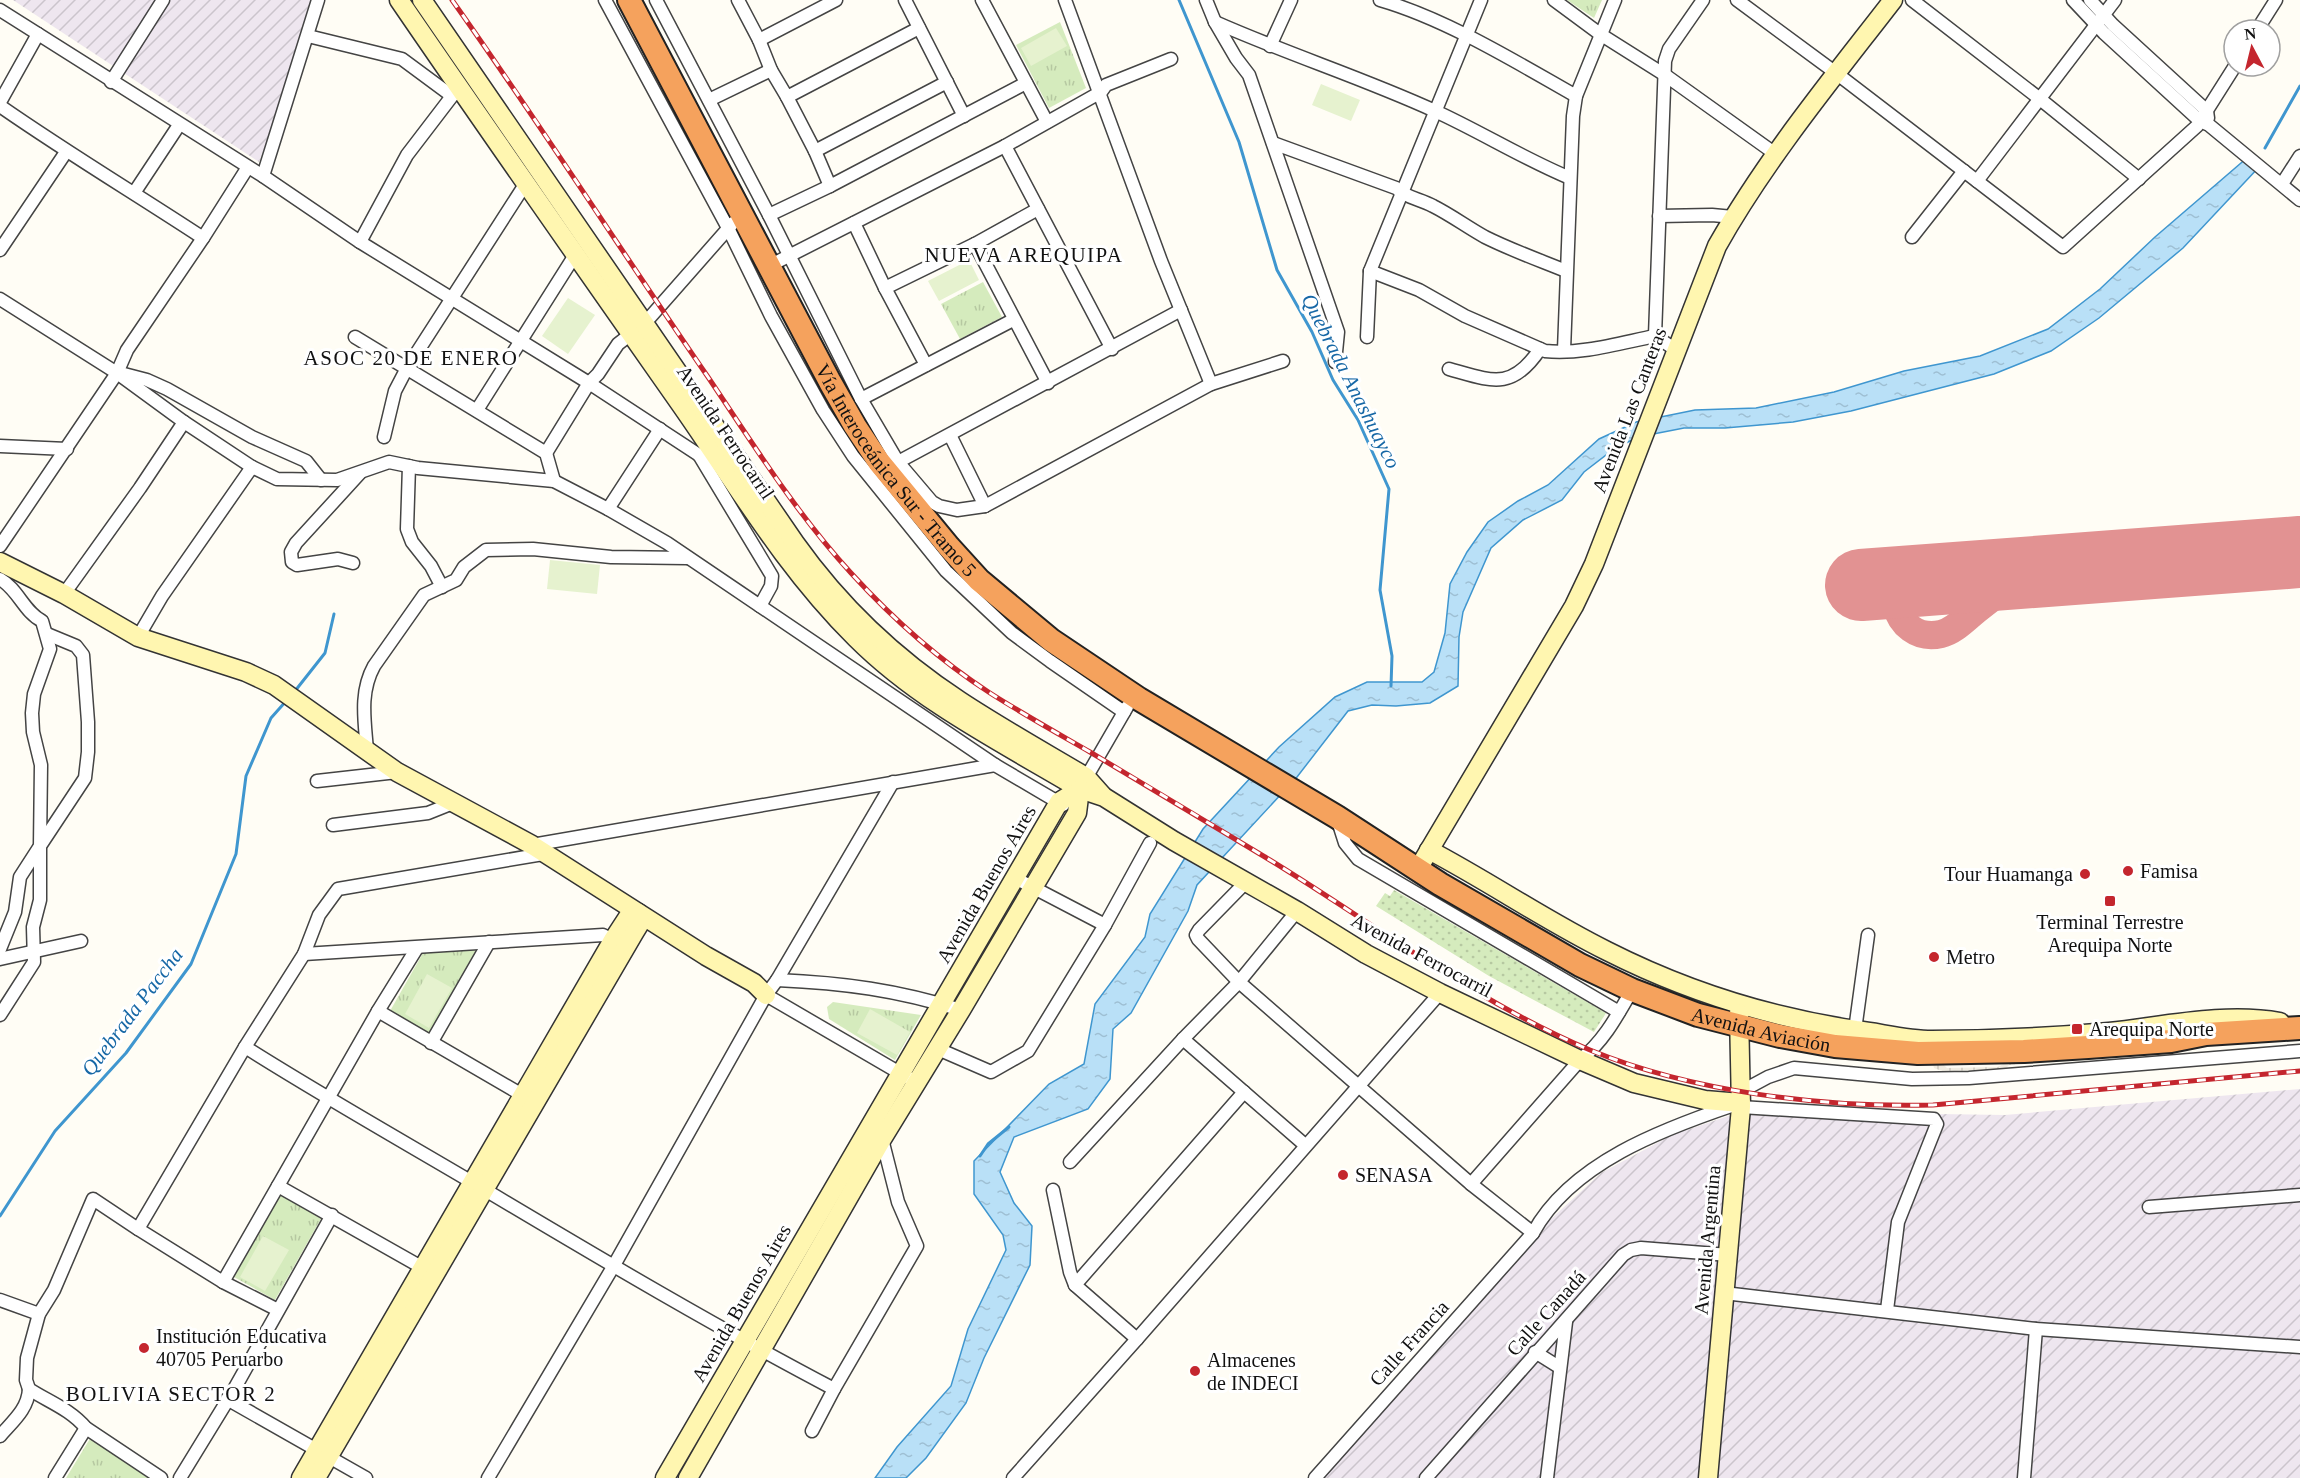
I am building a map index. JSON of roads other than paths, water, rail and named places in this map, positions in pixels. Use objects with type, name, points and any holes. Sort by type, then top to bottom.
[{"type":"highway","name":"Vía Interoceánica Sur - Tramo 5","points":[[629,0],[735,221],[778,261],[855,426],[879,462],[925,520],[979,580],[1027,621],[1096,672],[1129,704],[1244,762],[1313,803]]},
{"type":"highway","name":"Avenida Aviación","points":[[1313,803],[1336,817],[1424,860],[1580,965],[1632,990],[1698,1015],[1738,1016],[1813,1043],[2024,1052],[2171,1041],[2203,1028],[2283,1024]]},
{"type":"street","points":[[111,82],[163,0]]},
{"type":"street","points":[[263,176],[318,0]]},
{"type":"street","name":"Avenida Ferrocarril","points":[[399,0],[455,92],[526,183],[574,255],[638,328]]},
{"type":"street","name":"Avenida Ferrocarril","points":[[422,0],[638,328],[759,521],[802,580],[856,638],[909,684],[947,711],[1083,783],[1174,841],[1297,911],[1366,954],[1440,993],[1580,1060],[1634,1083],[1705,1100],[1741,1100]]},
{"type":"street","points":[[605,0],[735,221],[771,316],[823,410],[853,456],[946,571],[1012,633],[1050,661],[1129,704],[1083,783]]},
{"type":"street","points":[[656,0],[769,215],[778,261],[898,462],[932,502],[957,510],[986,506],[1211,384],[1283,361]]},
{"type":"street","points":[[738,0],[759,40],[771,70],[788,97],[815,151],[830,186]]},
{"type":"street","points":[[759,40],[836,0]]},
{"type":"street","points":[[905,0],[964,116]]},
{"type":"street","points":[[982,0],[1047,122]]},
{"type":"street","points":[[1065,0],[1101,92],[1161,261],[1211,384]]},
{"type":"street","points":[[1206,0],[1215,22],[1249,75],[1274,143],[1338,332],[1335,362]]},
{"type":"street","points":[[1270,46],[1291,0]]},
{"type":"street","points":[[1380,0],[1396,4],[1466,36],[1576,96]]},
{"type":"street","points":[[1367,337],[1371,271],[1481,0]]},
{"type":"street","points":[[1554,0],[1777,155]]},
{"type":"street","points":[[1564,350],[1570,178],[1576,96],[1615,0]]},
{"type":"street","points":[[1655,336],[1665,61],[1669,49],[1703,0]]},
{"type":"street","points":[[1737,0],[2063,247],[2206,119],[2228,78]]},
{"type":"street","name":"Avenida Las Canteras","points":[[1424,860],[1574,606],[1594,564],[1717,246],[1733,217],[1777,155],[1836,73],[1893,0]]},
{"type":"street","points":[[1912,0],[2139,179]]},
{"type":"street","points":[[2073,0],[2100,19],[2206,119],[2300,200]]},
{"type":"street","points":[[2090,0],[2100,19]]},
{"type":"street","points":[[1977,181],[2115,0]]},
{"type":"street","points":[[2263,18],[2272,1]]},
{"type":"street","points":[[0,9],[111,82],[263,176],[360,242],[394,261],[450,299],[660,429],[716,454],[772,576],[771,586],[760,606]]},
{"type":"street","points":[[1215,22],[1436,112],[1532,162],[1570,178]]},
{"type":"street","points":[[788,97],[919,28]]},
{"type":"street","points":[[38,34],[0,104],[66,152],[203,238]]},
{"type":"street","points":[[308,36],[402,59],[455,92],[407,155],[360,242]]},
{"type":"street","points":[[778,261],[1005,146],[1101,92],[1106,85],[1171,59]]},
{"type":"street","points":[[709,100],[771,70]]},
{"type":"street","points":[[815,151],[947,82]]},
{"type":"street","points":[[769,215],[830,186],[1026,83]]},
{"type":"street","points":[[134,193],[179,124]]},
{"type":"street","points":[[1274,143],[1396,188],[1401,193],[1427,202],[1456,217],[1483,236],[1566,271]]},
{"type":"street","points":[[1005,146],[1112,349]]},
{"type":"street","points":[[0,250],[66,152]]},
{"type":"street","points":[[2282,184],[2300,156]]},
{"type":"street","points":[[0,546],[117,373],[127,350],[248,167]]},
{"type":"street","points":[[1912,237],[1964,171]]},
{"type":"street","points":[[384,437],[395,391],[407,368],[526,183]]},
{"type":"street","points":[[885,288],[975,244],[1038,209]]},
{"type":"street","points":[[1659,216],[1733,217]]},
{"type":"street","points":[[546,453],[589,383],[618,344],[638,328],[735,221]]},
{"type":"street","points":[[854,223],[926,365]]},
{"type":"street","points":[[975,244],[1048,383]]},
{"type":"street","points":[[477,410],[574,255]]},
{"type":"street","points":[[1371,271],[1419,290],[1465,316],[1540,349],[1555,352],[1586,349],[1655,336],[1676,350]]},
{"type":"street","points":[[0,299],[117,373],[184,422],[252,467],[277,479],[338,480],[389,462],[554,481],[608,509],[688,558],[995,765],[1077,813]]},
{"type":"street","points":[[898,462],[1181,310]]},
{"type":"street","points":[[861,399],[1013,320]]},
{"type":"street","points":[[354,337],[546,453],[554,481]]},
{"type":"street","points":[[1449,369],[1496,380],[1506,379],[1520,373],[1540,349]]},
{"type":"street","points":[[117,373],[147,380],[167,389],[252,437],[306,461],[321,480]]},
{"type":"street","points":[[64,594],[184,422]]},
{"type":"street","points":[[608,509],[660,429]]},
{"type":"street","points":[[950,435],[986,506]]},
{"type":"street","points":[[0,446],[67,449]]},
{"type":"street","points":[[409,466],[407,529],[412,542],[431,566],[442,587]]},
{"type":"street","points":[[138,637],[162,596],[252,467]]},
{"type":"street","points":[[353,563],[338,559],[297,565],[290,558],[296,543],[362,471]]},
{"type":"street","points":[[367,751],[363,706],[367,678],[424,595],[456,580],[464,567],[486,550],[533,549],[611,557],[688,558]]},
{"type":"street","points":[[0,562],[64,594],[138,637],[246,672],[274,685],[398,772],[537,849],[638,914],[754,983],[772,987],[834,982],[876,988],[962,1010]]},
{"type":"street","points":[[0,579],[8,584],[33,616],[42,621],[50,649],[34,694],[32,713],[33,732],[41,765],[40,900],[33,927],[34,962],[0,1015]]},
{"type":"street","points":[[0,949],[15,912],[20,877],[85,778],[88,722],[83,654],[76,646],[47,634]]},
{"type":"street","points":[[138,1229],[245,1047],[304,954],[319,915],[338,889],[537,849],[995,765]]},
{"type":"street","points":[[316,782],[398,772]]},
{"type":"street","points":[[488,1478],[613,1267],[772,987],[893,782]]},
{"type":"street","name":"Avenida Buenos Aires","points":[[665,1478],[1059,802],[1083,783]]},
{"type":"street","name":"Avenida Buenos Aires","points":[[688,1478],[882,1138],[962,1010],[1077,813],[1083,783]]},
{"type":"street","points":[[333,825],[428,813],[453,803]]},
{"type":"street","points":[[1336,817],[1345,843],[1358,859],[1619,1012]]},
{"type":"street","points":[[938,1049],[992,1072],[1028,1051],[1104,925],[1150,843]]},
{"type":"street","points":[[1393,880],[1398,873],[1424,860],[1604,950],[1684,986],[1738,1016],[1855,1030],[1918,1046]]},
{"type":"street","points":[[1015,878],[1104,925]]},
{"type":"street","points":[[1239,878],[1196,935],[1239,982],[1471,1184],[1533,1233]]},
{"type":"street","points":[[1070,1162],[1183,1039],[1239,982],[1297,911]]},
{"type":"street","points":[[301,1478],[323,1453],[479,1186],[620,944],[628,917],[638,914]]},
{"type":"street","points":[[1855,1030],[1868,935]]},
{"type":"street","points":[[304,954],[603,936],[620,944]]},
{"type":"street","points":[[0,959],[81,941]]},
{"type":"street","points":[[431,1043],[489,942]]},
{"type":"street","points":[[316,1478],[323,1453],[423,1268],[479,1186],[524,1096],[620,944]]},
{"type":"street","points":[[223,1282],[378,1011],[417,948]]},
{"type":"street","points":[[772,987],[917,1083]]},
{"type":"street","points":[[1471,1184],[1580,1060],[1592,1051],[1610,1028],[1632,990]]},
{"type":"street","points":[[1013,1478],[1440,993]]},
{"type":"street","points":[[378,1011],[524,1096]]},
{"type":"street","name":"Avenida Argentina","points":[[1708,1478],[1741,1100],[1738,1016]]},
{"type":"street","points":[[1183,1039],[1305,1145]]},
{"type":"street","points":[[245,1047],[328,1099],[613,1267],[834,1389]]},
{"type":"street","points":[[1741,1100],[1768,1077],[1794,1068],[1912,1079],[1969,1078],[2300,1051]]},
{"type":"street","points":[[1075,1285],[1244,1092]]},
{"type":"street","points":[[1741,1100],[1934,1119],[1937,1124],[1898,1222],[1887,1310]]},
{"type":"street","name":"Calle Francia","points":[[1315,1478],[1533,1233],[1550,1205],[1574,1185],[1619,1154],[1678,1124],[1741,1100]]},
{"type":"street","points":[[812,1431],[917,1246],[898,1202],[882,1138]]},
{"type":"street","points":[[278,1186],[423,1268]]},
{"type":"street","points":[[1053,1190],[1070,1272],[1075,1285],[1137,1339]]},
{"type":"street","points":[[2148,1208],[2300,1195]]},
{"type":"street","points":[[0,1436],[24,1408],[28,1398],[27,1358],[39,1314],[54,1290],[93,1199],[223,1282],[278,1310]]},
{"type":"street","points":[[180,1478],[332,1215]]},
{"type":"street","points":[[1518,1221],[1529,1222],[1542,1216]]},
{"type":"street","name":"Calle Canadá","points":[[1426,1478],[1535,1352],[1566,1322],[1623,1254],[1641,1248],[1729,1255]]},
{"type":"street","points":[[1724,1293],[2036,1329],[2300,1347]]},
{"type":"street","points":[[0,1300],[39,1314]]},
{"type":"street","points":[[1547,1478],[1566,1322]]},
{"type":"street","points":[[2024,1478],[2036,1329]]},
{"type":"street","points":[[1535,1352],[1559,1367]]},
{"type":"street","points":[[29,1389],[50,1399],[78,1419],[86,1428],[161,1478]]},
{"type":"street","points":[[227,1399],[366,1478]]},
{"type":"street","points":[[55,1478],[86,1428]]},
{"type":"water","points":[[2248,157],[2259,167],[2183,248],[2099,318],[2051,351],[1994,374],[1851,411],[1793,422],[1725,428],[1684,428],[1638,437],[1614,449],[1584,472],[1562,500],[1523,520],[1491,548],[1463,612],[1459,637],[1458,686],[1430,703],[1396,706],[1372,705],[1348,711],[1297,777],[1197,885],[1188,911],[1131,1013],[1113,1029],[1110,1079],[1088,1109],[1014,1137],[1000,1172],[1014,1203],[1032,1226],[1030,1265],[984,1358],[966,1403],[926,1458],[906,1478],[875,1478],[897,1447],[951,1386],[968,1329],[1006,1250],[1003,1235],[974,1194],[974,1161],[1049,1084],[1084,1064],[1095,1004],[1145,937],[1150,914],[1203,829],[1279,747],[1335,697],[1367,682],[1422,682],[1434,672],[1445,633],[1450,584],[1467,552],[1488,522],[1518,501],[1548,485],[1599,439],[1636,422],[1695,410],[1756,408],[1834,392],[1904,371],[1980,356],[2048,329],[2100,289],[2155,237]]},
{"type":"waterway","name":"Quebrada Anashuayco","points":[[1179,0],[1239,142],[1277,270],[1312,332],[1333,380],[1358,420],[1389,489],[1380,590],[1392,656],[1391,686]]},
{"type":"waterway","points":[[2265,148],[2300,86]]},
{"type":"waterway","name":"Quebrada Paccha","points":[[295,691],[325,653],[334,614]]},
{"type":"waterway","name":"Quebrada Paccha","points":[[0,1216],[55,1131],[126,1053],[191,964],[236,854],[246,776],[271,718],[287,700]]},
{"type":"waterway","name":"Quebrada Anashuayco","points":[[980,1156],[988,1144],[1009,1127]]},
{"type":"railway","points":[[452,0],[776,478],[831,550],[883,606],[934,652],[990,693],[1265,857],[1464,985],[1547,1030],[1630,1065],[1715,1087],[1803,1100],[1848,1104],[1933,1105],[2300,1071]]},
{"type":"place","name":"Famisa","points":[[2128,871]]},
{"type":"place","name":"Tour Huamanga","points":[[2085,874]]},
{"type":"place","name":"Terminal Terrestre Arequipa Norte","points":[[2110,901]]},
{"type":"place","name":"Metro","points":[[1934,957]]},
{"type":"place","name":"Arequipa Norte","points":[[2077,1029]]},
{"type":"place","name":"SENASA","points":[[1343,1175]]},
{"type":"place","name":"Institución Educativa 40705 Peruarbo","points":[[144,1348]]},
{"type":"place","name":"Almacenes de INDECI","points":[[1195,1371]]},
{"type":"district","name":"NUEVA AREQUIPA","points":[[1024,255]]},
{"type":"district","name":"ASOC 20 DE ENERO","points":[[411,358]]},
{"type":"district","name":"BOLIVIA SECTOR 2","points":[[171,1394]]}]
